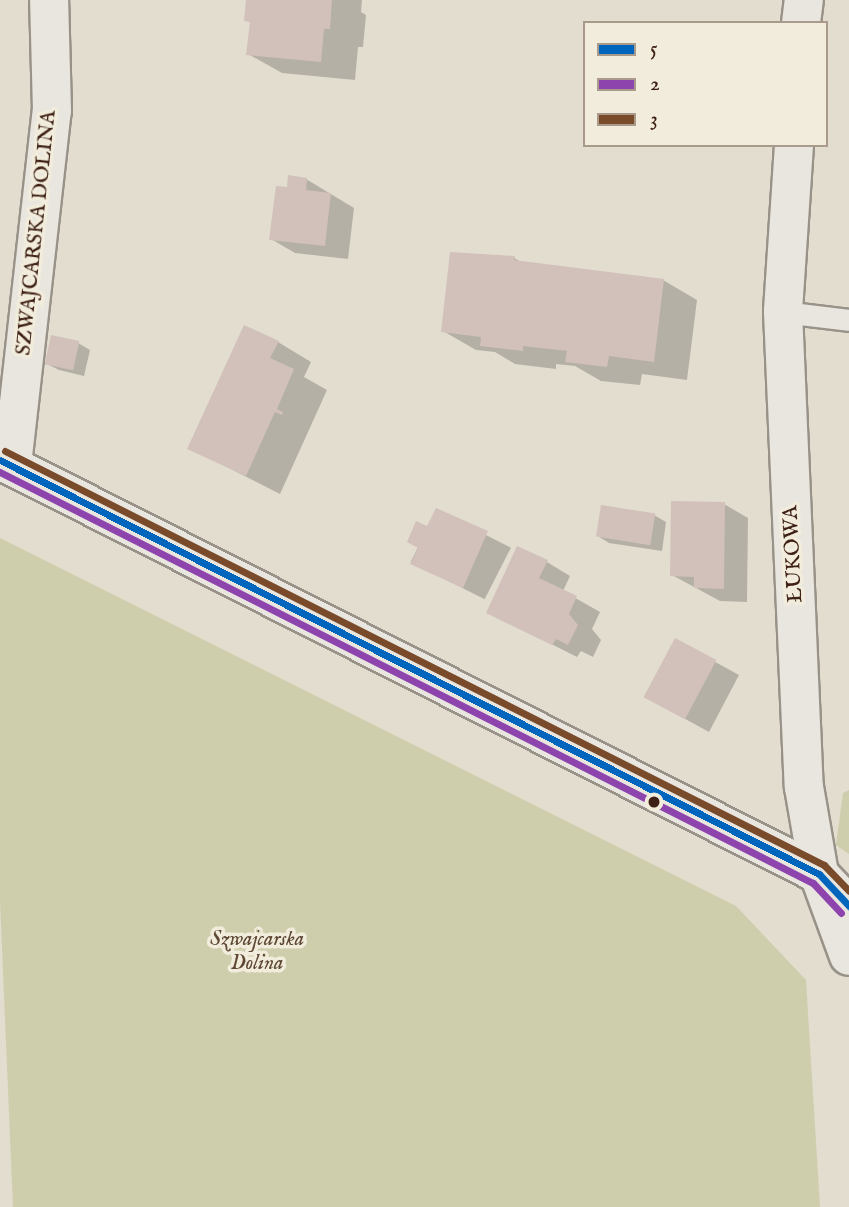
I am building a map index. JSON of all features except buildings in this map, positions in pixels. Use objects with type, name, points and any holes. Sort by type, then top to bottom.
[{"type":"street","name":"SZWAJCARSKA DOLINA","points":[[6,463],[51,111],[49,0]]},
{"type":"street","points":[[802,21],[804,0]]},
{"type":"street","name":"ŁUKOWA","points":[[794,147],[783,312],[804,787],[819,874],[849,956]]},
{"type":"street","points":[[6,463],[819,874],[849,906]]},
{"type":"lane","points":[[783,312],[849,320]]},
{"type":"green space","name":"Szwajcarska Dolina","points":[[0,538],[736,906],[806,980],[820,1207],[13,1207],[0,901]]},
{"type":"green space","points":[[849,790],[849,854],[836,845],[843,793]]},
{"type":"transit line","name":"3","points":[[5,451],[824,865],[849,891]]},
{"type":"transit line","name":"5","points":[[0,460],[819,874],[849,906]]},
{"type":"transit line","name":"2","points":[[0,472],[813,883],[841,913]]}]
